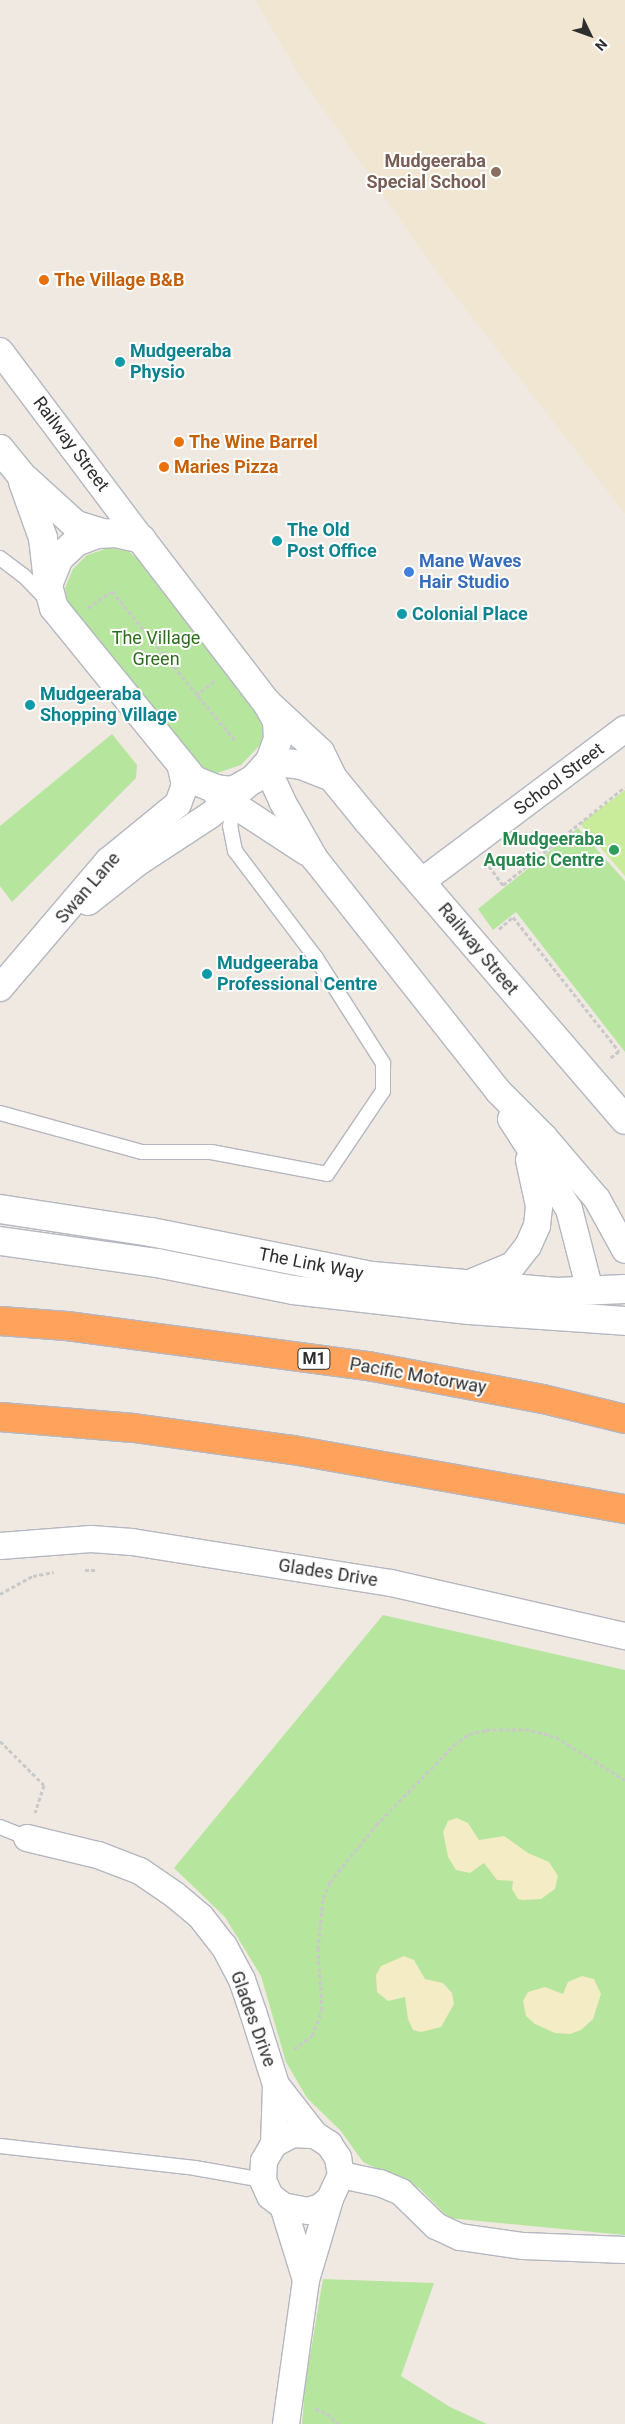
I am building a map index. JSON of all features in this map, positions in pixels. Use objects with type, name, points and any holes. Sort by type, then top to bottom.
[{"type":"highway","name":"Pacific Motorway","points":[[0,1321],[67,1326],[368,1366],[625,1419]]},
{"type":"highway","points":[[0,1418],[124,1427],[293,1450],[625,1509]]},
{"type":"street","name":"Railway Street","points":[[0,351],[141,539],[268,703],[309,739],[326,761],[332,776],[580,1070],[625,1120]]},
{"type":"street","points":[[0,449],[21,475],[76,525],[103,533],[141,539]]},
{"type":"street","points":[[21,475],[41,530],[48,594],[54,608],[180,767],[202,784],[232,791],[236,797],[315,859]]},
{"type":"street","points":[[48,581],[55,564],[71,545],[85,537],[103,533]]},
{"type":"street","name":"Railway Street","points":[[236,797],[268,763],[278,733],[277,721],[268,703]]},
{"type":"street","name":"School Street","points":[[421,882],[625,729]]},
{"type":"street","points":[[332,776],[301,765],[268,763],[282,802],[315,859],[498,1091],[625,1214]]},
{"type":"street","name":"Swan Lane","points":[[0,988],[55,926],[108,860],[178,804],[185,785],[180,767]]},
{"type":"street","points":[[55,926],[140,861],[236,797]]},
{"type":"street","points":[[460,1286],[491,1276],[518,1262],[537,1226],[539,1206],[536,1182],[498,1091]]},
{"type":"street","points":[[509,1116],[568,1209],[590,1291],[615,1321]]},
{"type":"street","points":[[544,1137],[597,1199],[625,1250]]},
{"type":"street","points":[[0,1198],[13,1210]]},
{"type":"street","name":"The Link Way","points":[[13,1210],[372,1276],[460,1286],[590,1291],[625,1289]]},
{"type":"street","points":[[0,1241],[157,1263],[293,1290],[468,1310],[615,1321]]},
{"type":"street","points":[[615,1321],[625,1294]]},
{"type":"street","name":"Glades Drive","points":[[0,1546],[91,1539],[132,1542],[391,1584],[625,1636]]},
{"type":"street","name":"Glades Drive","points":[[0,1561],[28,1545]]},
{"type":"street","name":"Glades Drive","points":[[27,1838],[98,1855],[140,1872],[175,1895],[201,1917],[224,1946],[242,1980],[276,2085],[274,2144],[264,2161],[263,2180]]},
{"type":"street","name":"Glades Drive","points":[[276,2085],[315,2135],[329,2144],[338,2158],[341,2175]]},
{"type":"street","points":[[274,2144],[293,2134],[315,2135]]},
{"type":"street","points":[[286,2424],[306,2280],[330,2199],[341,2175],[380,2183],[401,2192],[436,2226],[460,2237],[523,2246],[625,2250]]},
{"type":"street","points":[[263,2180],[270,2196],[283,2206],[308,2211],[330,2199]]},
{"type":"street","points":[[283,2206],[306,2280]]},
{"type":"lane","points":[[0,558],[34,585],[54,608]]},
{"type":"lane","points":[[0,1113],[142,1152],[211,1152],[327,1174],[382,1092],[383,1063],[316,958],[235,851],[230,826],[236,797]]},
{"type":"lane","name":"Glades Drive","points":[[0,1827],[27,1838]]},
{"type":"lane","name":"Glades Drive","points":[[0,1836],[27,1838]]},
{"type":"lane","points":[[0,2146],[162,2164],[263,2180]]},
{"type":"path","points":[[83,612],[112,591],[196,696],[235,741]]},
{"type":"path","points":[[196,696],[223,674]]},
{"type":"path","points":[[479,870],[486,864],[503,885],[625,787]]},
{"type":"path","points":[[492,935],[513,917],[619,1050]]},
{"type":"path","points":[[77,1570],[106,1570]]},
{"type":"path","points":[[0,1594],[33,1576],[58,1571]]},
{"type":"path","points":[[268,2058],[301,2045],[319,2023],[322,2010],[318,1949],[323,1898],[330,1882],[376,1825],[454,1744],[469,1734],[486,1730],[525,1729],[556,1737],[625,1780]]},
{"type":"path","points":[[0,1741],[44,1785],[27,1838]]},
{"type":"shaded area","name":"Mudgeeraba Special School","points":[[255,0],[625,0],[625,514],[434,268],[300,76]]},
{"type":"green space","name":"The Village Green","points":[[108,548],[128,551],[139,560],[264,722],[261,744],[241,765],[217,773],[198,766],[69,609],[65,588],[73,569],[87,555]]},
{"type":"green space","points":[[112,734],[137,765],[136,778],[12,902],[0,886],[0,826]]},
{"type":"green space","name":"Mudgeeraba Aquatic Centre","points":[[625,790],[625,876],[580,824]]},
{"type":"green space","points":[[578,828],[625,881],[625,1052],[516,912],[493,930],[478,909]]},
{"type":"green space","points":[[383,1615],[625,1670],[625,2235],[449,2218],[419,2188],[363,2162],[341,2131],[307,2098],[286,2062],[261,1976],[225,1917],[174,1868]]},
{"type":"green space","points":[[323,2279],[434,2283],[401,2376],[450,2407],[487,2424],[302,2424],[305,2386]]},
{"type":"sand","points":[[457,1818],[468,1823],[479,1840],[504,1836],[528,1853],[549,1862],[558,1876],[555,1889],[541,1899],[523,1900],[518,1899],[512,1889],[513,1881],[497,1880],[484,1863],[470,1873],[456,1870],[448,1857],[443,1832],[448,1821]]},
{"type":"sand","points":[[404,1956],[414,1960],[425,1979],[443,1983],[452,1993],[454,2004],[441,2027],[421,2032],[413,2030],[408,2019],[405,1997],[388,2001],[377,1992],[376,1975],[381,1966]]},
{"type":"sand","points":[[582,1976],[594,1979],[601,1994],[593,2019],[581,2030],[570,2034],[555,2033],[535,2024],[526,2016],[523,2001],[528,1992],[545,1987],[563,1994],[568,1982]]},
{"type":"place","name":"Mudgeeraba Special School","points":[[496,172]]},
{"type":"place","name":"The Village B&B","points":[[44,280]]},
{"type":"place","name":"Mudgeeraba Physio","points":[[120,362]]},
{"type":"place","name":"The Wine Barrel","points":[[179,442]]},
{"type":"place","name":"Maries Pizza","points":[[164,467]]},
{"type":"place","name":"The Old Post Office","points":[[277,541]]},
{"type":"place","name":"Mane Waves Hair Studio","points":[[409,572]]},
{"type":"place","name":"Colonial Place","points":[[402,614]]},
{"type":"place","name":"Mudgeeraba Shopping Village","points":[[30,705]]},
{"type":"place","name":"Mudgeeraba Aquatic Centre","points":[[614,850]]},
{"type":"place","name":"Mudgeeraba Professional Centre","points":[[207,974]]}]
